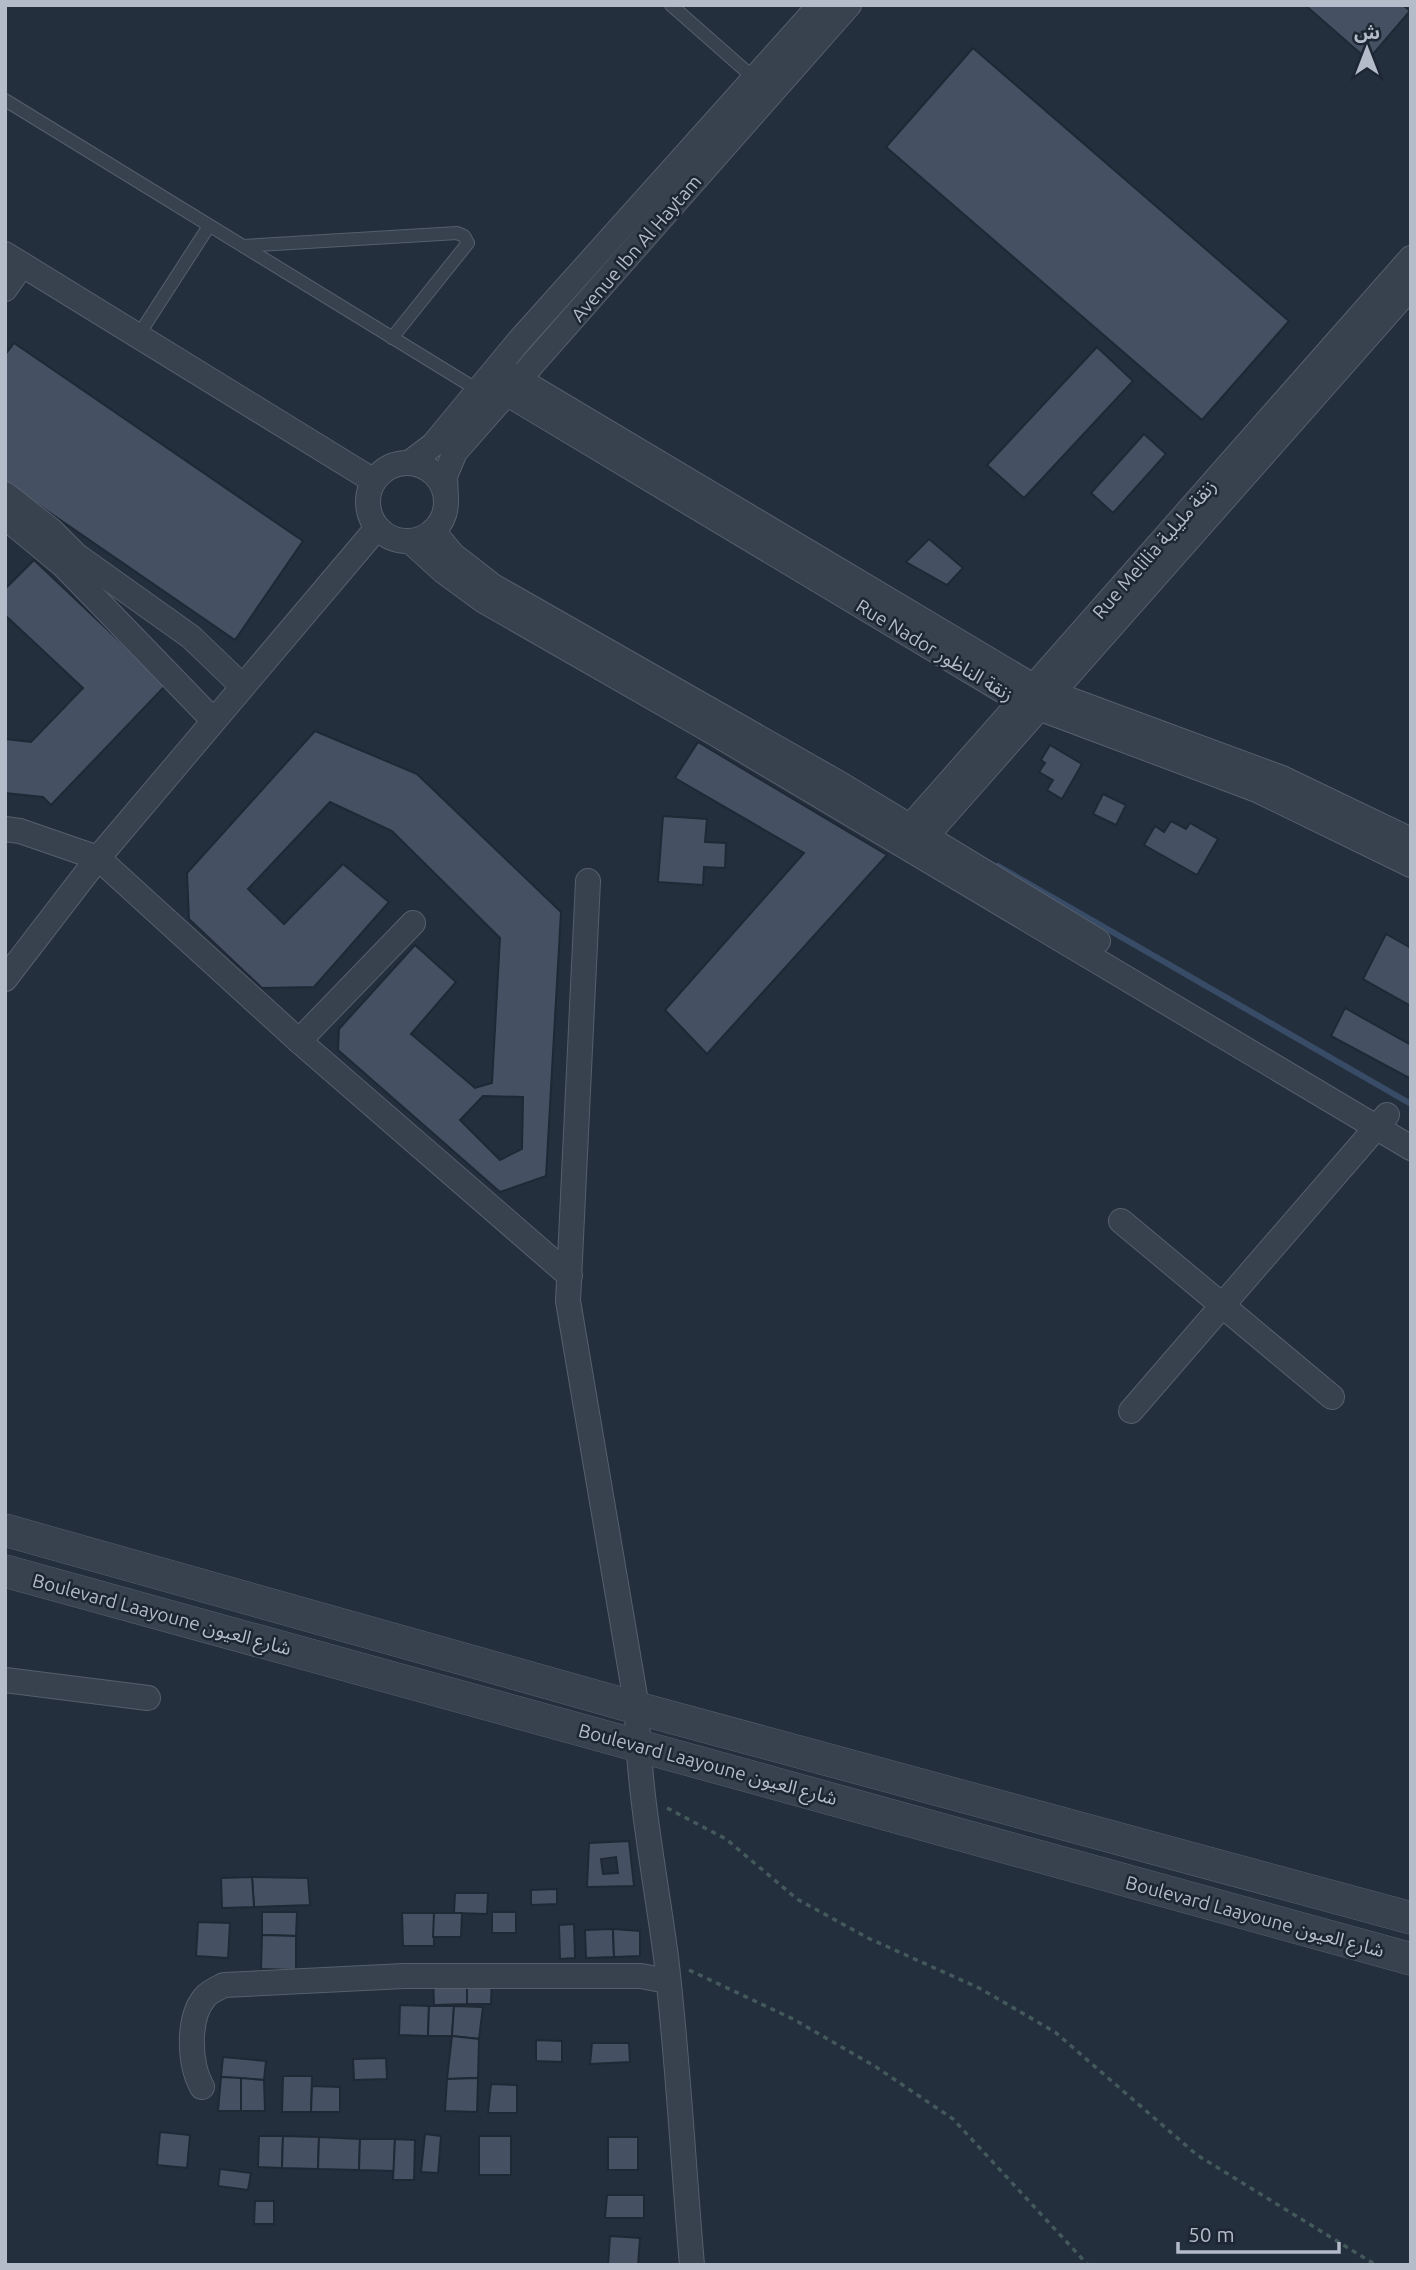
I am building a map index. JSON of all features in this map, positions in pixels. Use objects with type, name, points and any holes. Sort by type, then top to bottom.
[{"type":"street","name":"Avenue Ibn Al Haytam","points":[[409,463],[498,386],[800,45],[820,5]]},
{"type":"street","name":"Avenue Ibn Al Haytam","points":[[446,499],[444,476],[451,458],[498,386],[755,79],[849,5]]},
{"type":"street","name":"Rue Melilia زنقة مليلية","points":[[911,839],[1411,258]]},
{"type":"street","points":[[5,289],[14,260],[374,481]]},
{"type":"street","name":"Rue Melilia زنقة مليلية","points":[[1035,698],[1411,287]]},
{"type":"street","name":"Rue Nador زنقة الناظور","points":[[498,386],[1035,698],[1257,790],[1411,865]]},
{"type":"street","points":[[409,463],[428,468],[437,476],[446,499],[440,522],[422,536],[398,540],[377,528],[368,506],[374,481],[393,465],[409,463]]},
{"type":"street","points":[[5,495],[51,530],[76,555],[191,637],[242,686]]},
{"type":"street","points":[[5,517],[63,565],[213,720]]},
{"type":"street","points":[[5,979],[98,858],[377,528]]},
{"type":"street","points":[[422,536],[453,555],[493,586],[1382,1121],[1411,1148]]},
{"type":"street","name":"Rue Nador زنقة الناظور","points":[[1035,698],[1282,778],[1411,840]]},
{"type":"street","points":[[5,829],[98,858],[299,1041],[570,1276]]},
{"type":"street","points":[[588,881],[568,1301],[637,1709],[643,1796],[666,1970],[692,2265]]},
{"type":"street","points":[[299,1041],[413,923]]},
{"type":"street","points":[[1382,1121],[1411,1129]]},
{"type":"street","points":[[1130,1411],[1382,1121]]},
{"type":"street","points":[[1121,1221],[1332,1397]]},
{"type":"street","name":"Boulevard Laayoune شارع العيون","points":[[5,1530],[637,1709],[1411,1918]]},
{"type":"street","name":"Boulevard Laayoune شارع العيون","points":[[5,1571],[1411,1959]]},
{"type":"street","points":[[5,1679],[148,1698]]},
{"type":"street","points":[[202,2087],[193,2056],[194,2016],[206,1995],[224,1985],[404,1976],[641,1976],[666,1970]]},
{"type":"lane","points":[[671,5],[755,79]]},
{"type":"lane","points":[[5,100],[393,338],[498,386]]},
{"type":"lane","points":[[138,336],[209,226]]},
{"type":"lane","points":[[243,246],[457,233],[464,236],[468,243],[393,338]]},
{"type":"path","points":[[643,1796],[726,1839],[797,1899],[867,1938],[979,1988],[1055,2032],[1197,2155],[1376,2265]]},
{"type":"path","points":[[666,1970],[805,2026],[877,2067],[953,2119],[1088,2265]]},
{"type":"building","points":[[1305,5],[1403,5],[1410,11],[1368,60]]},
{"type":"building","points":[[973,48],[1289,321],[1202,420],[886,147]]},
{"type":"building","points":[[14,343],[303,541],[235,640],[5,482],[5,355]]},
{"type":"building","points":[[1097,347],[1133,381],[1024,498],[987,465]]},
{"type":"building","points":[[1144,434],[1166,454],[1113,513],[1091,493]]},
{"type":"building","points":[[929,539],[963,568],[947,585],[906,562]]},
{"type":"building","points":[[34,560],[166,685],[51,805],[43,797],[5,793],[5,739],[31,742],[83,688],[5,615],[5,589]]},
{"type":"building","points":[[315,731],[417,774],[561,912],[546,1176],[500,1192],[338,1050],[339,1029],[415,945],[456,982],[411,1034],[475,1088],[492,1083],[500,938],[392,831],[330,802],[248,889],[284,924],[343,864],[389,902],[314,987],[262,988],[189,919],[187,873]],"holes":[[[483,1096],[523,1097],[522,1149],[500,1160],[460,1120]]]},
{"type":"building","points":[[698,742],[887,855],[707,1054],[665,1010],[804,853],[675,778]]},
{"type":"building","points":[[1050,745],[1082,764],[1062,799],[1047,790],[1053,780],[1039,772],[1045,763],[1041,760]]},
{"type":"building","points":[[1103,794],[1126,805],[1116,825],[1093,814]]},
{"type":"building","points":[[663,816],[707,819],[705,842],[726,843],[725,868],[704,867],[703,885],[658,882]]},
{"type":"building","points":[[1171,821],[1186,829],[1190,823],[1218,839],[1197,875],[1144,845],[1155,826],[1164,832]]},
{"type":"building","points":[[1386,934],[1411,948],[1411,1006],[1363,979]]},
{"type":"building","points":[[1345,1008],[1411,1045],[1411,1079],[1331,1036]]},
{"type":"building","points":[[629,1841],[634,1886],[587,1887],[589,1843]],"holes":[[[616,1857],[618,1873],[603,1874],[601,1859]]]},
{"type":"building","points":[[252,1877],[308,1878],[310,1905],[254,1907]]},
{"type":"building","points":[[252,1877],[254,1907],[222,1908],[221,1878]]},
{"type":"building","points":[[557,1889],[557,1904],[531,1905],[531,1890]]},
{"type":"building","points":[[455,1893],[488,1893],[487,1914],[454,1913]]},
{"type":"building","points":[[262,1912],[297,1912],[296,1936],[262,1935]]},
{"type":"building","points":[[492,1912],[516,1912],[516,1933],[492,1933]]},
{"type":"building","points":[[402,1913],[434,1913],[434,1946],[403,1946]]},
{"type":"building","points":[[434,1913],[462,1913],[461,1937],[433,1937]]},
{"type":"building","points":[[198,1922],[230,1923],[228,1958],[196,1956]]},
{"type":"building","points":[[574,1924],[575,1958],[560,1959],[559,1925]]},
{"type":"building","points":[[613,1929],[614,1957],[586,1958],[585,1930]]},
{"type":"building","points":[[613,1929],[640,1931],[640,1956],[614,1957]]},
{"type":"building","points":[[262,1935],[296,1936],[296,1970],[261,1969]]},
{"type":"building","points":[[467,1978],[492,1979],[491,2004],[467,2004]]},
{"type":"building","points":[[467,1978],[467,2004],[434,2005],[433,1979]]},
{"type":"building","points":[[400,2005],[429,2006],[428,2036],[399,2035]]},
{"type":"building","points":[[429,2006],[454,2006],[452,2036],[428,2036]]},
{"type":"building","points":[[454,2006],[483,2007],[479,2039],[452,2036]]},
{"type":"building","points":[[452,2036],[479,2039],[478,2078],[447,2079]]},
{"type":"building","points":[[536,2040],[562,2041],[562,2062],[536,2061]]},
{"type":"building","points":[[592,2043],[629,2043],[630,2062],[590,2064]]},
{"type":"building","points":[[223,2057],[266,2061],[264,2080],[221,2077]]},
{"type":"building","points":[[386,2058],[387,2079],[354,2080],[353,2059]]},
{"type":"building","points":[[283,2076],[312,2076],[311,2112],[282,2112]]},
{"type":"building","points":[[221,2077],[241,2078],[241,2111],[218,2111]]},
{"type":"building","points":[[241,2078],[264,2080],[265,2111],[241,2111]]},
{"type":"building","points":[[478,2078],[477,2112],[445,2111],[447,2079]]},
{"type":"building","points":[[491,2084],[517,2085],[517,2113],[488,2113]]},
{"type":"building","points":[[312,2086],[340,2087],[340,2112],[311,2112]]},
{"type":"building","points":[[160,2132],[190,2135],[187,2168],[157,2165]]},
{"type":"building","points":[[425,2134],[441,2136],[438,2173],[421,2172]]},
{"type":"building","points":[[259,2136],[283,2136],[282,2168],[258,2167]]},
{"type":"building","points":[[283,2136],[319,2137],[318,2169],[282,2168]]},
{"type":"building","points":[[479,2136],[511,2136],[511,2175],[479,2175]]},
{"type":"building","points":[[319,2137],[360,2139],[359,2170],[318,2169]]},
{"type":"building","points":[[608,2137],[638,2137],[638,2170],[608,2170]]},
{"type":"building","points":[[360,2139],[395,2139],[394,2171],[359,2170]]},
{"type":"building","points":[[395,2139],[415,2140],[414,2180],[393,2180]]},
{"type":"building","points":[[220,2169],[251,2173],[248,2190],[218,2186]]},
{"type":"building","points":[[607,2195],[644,2195],[644,2218],[605,2218]]},
{"type":"building","points":[[255,2201],[274,2201],[274,2224],[254,2224]]},
{"type":"building","points":[[610,2236],[640,2238],[638,2265],[608,2265]]},
{"type":"waterway","points":[[998,866],[1411,1104]]}]
